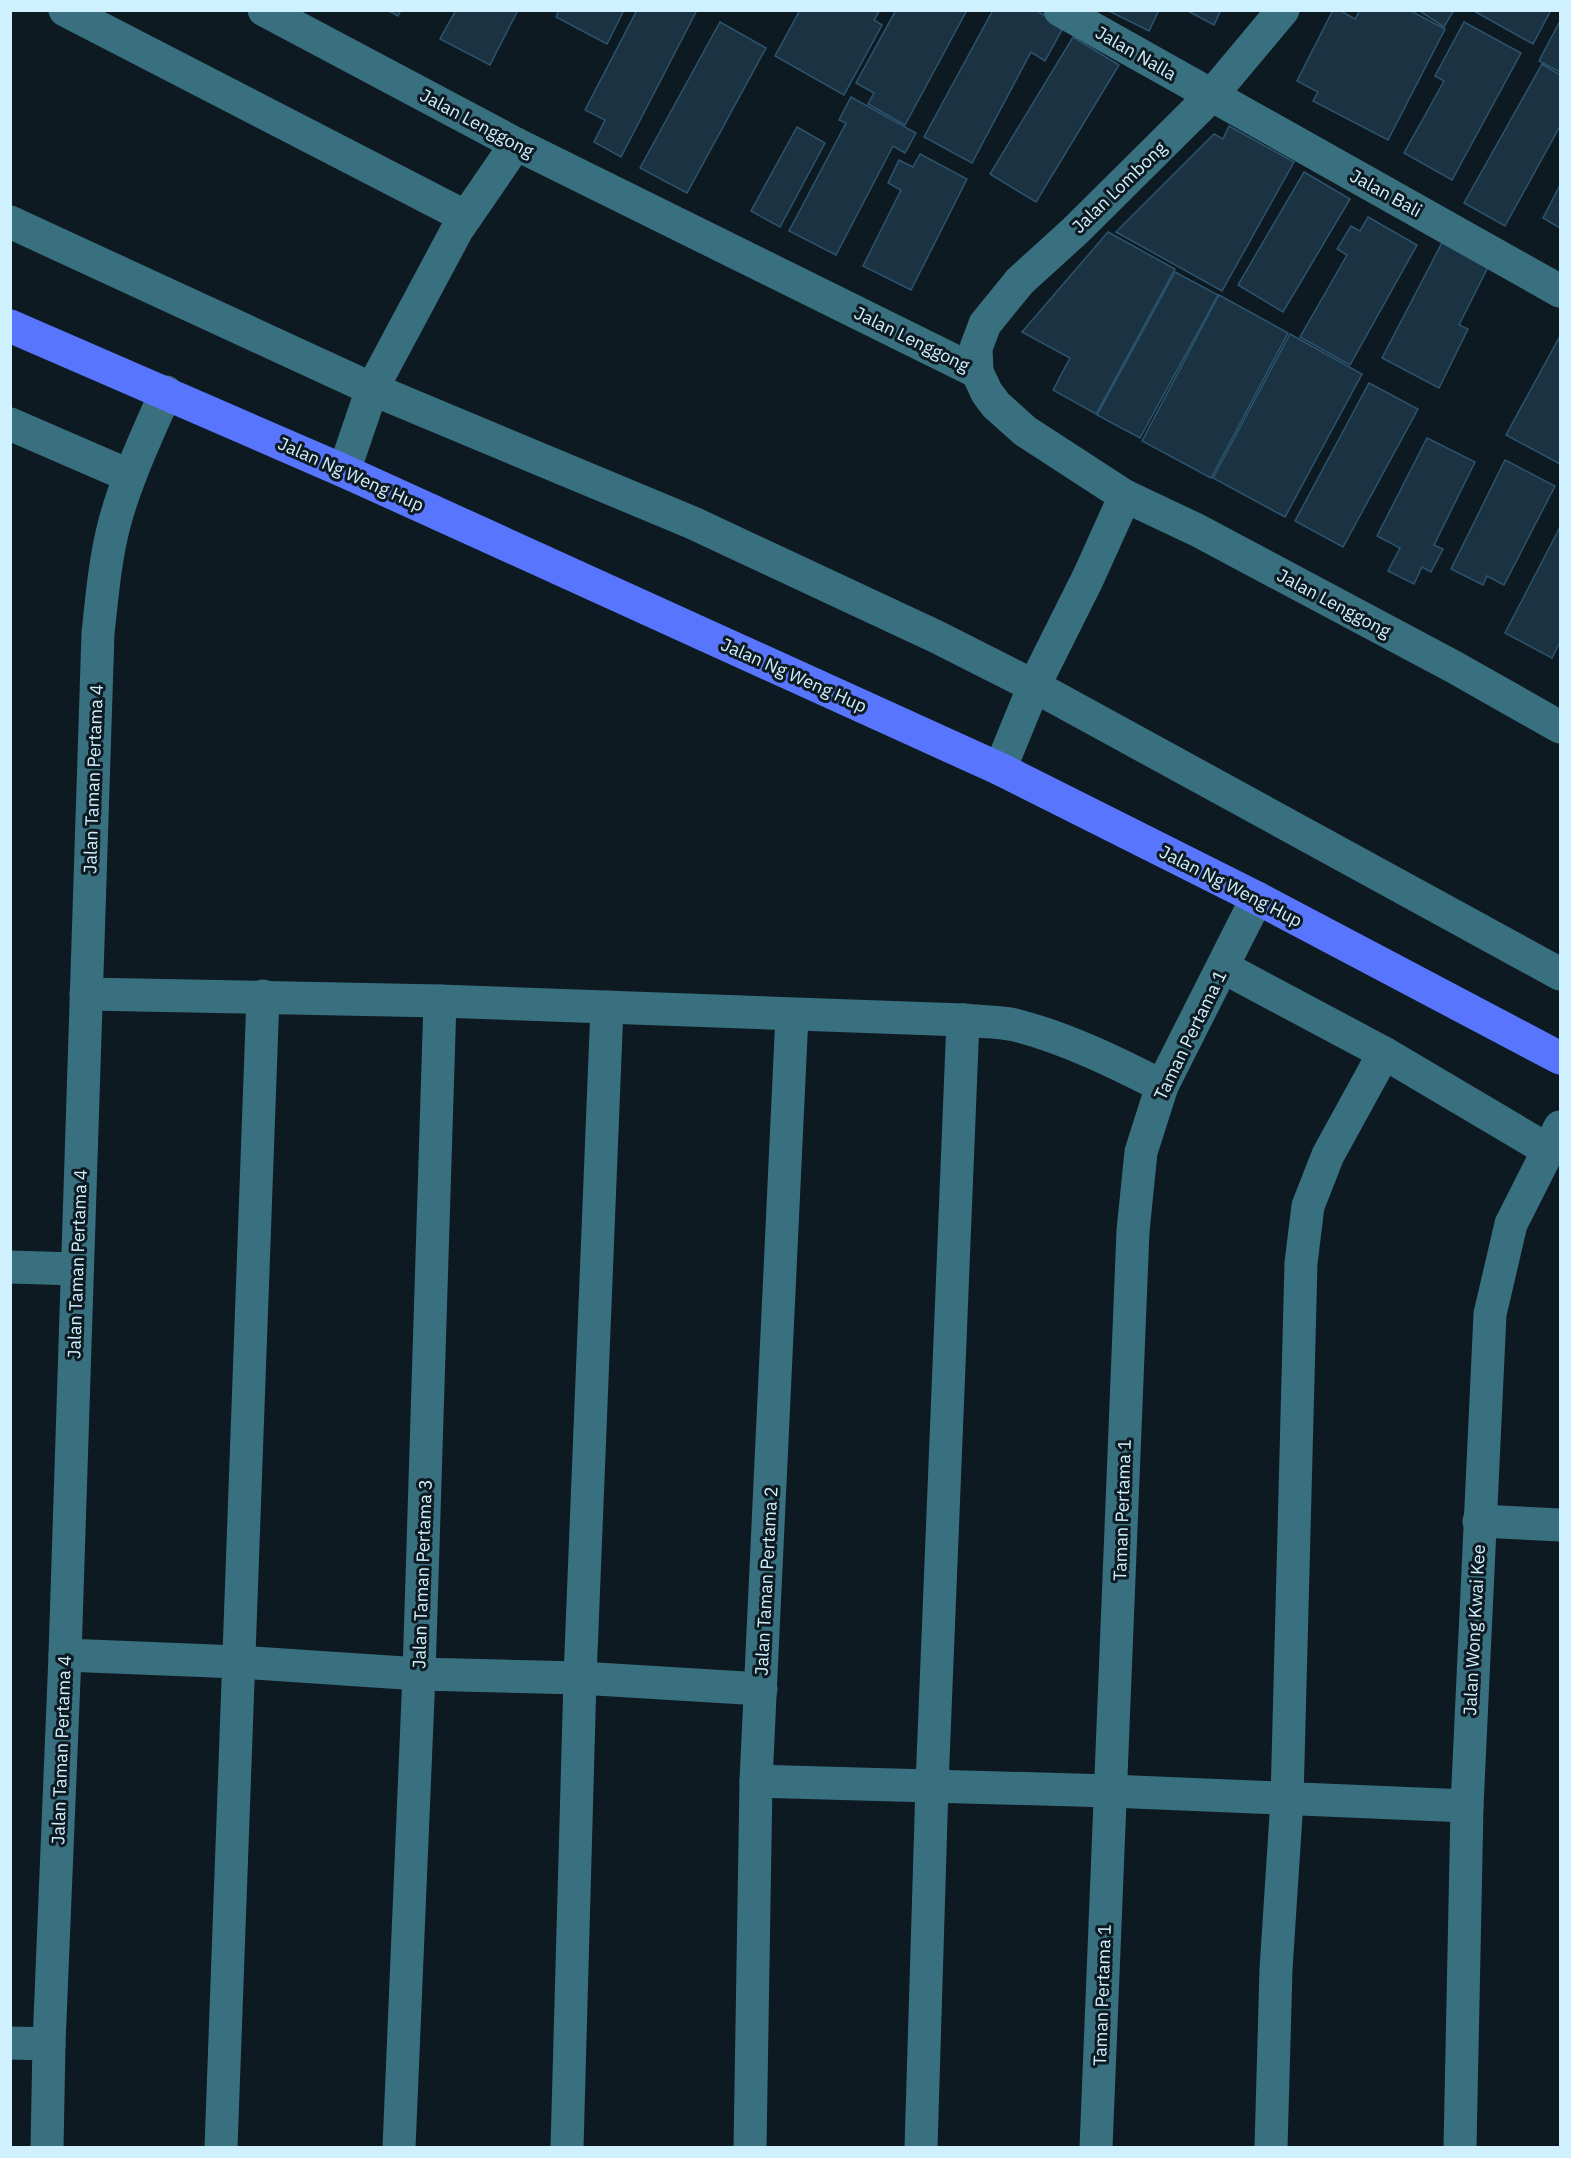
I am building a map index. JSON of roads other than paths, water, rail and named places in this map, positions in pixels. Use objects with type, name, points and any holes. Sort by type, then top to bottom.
[{"type":"main road","name":"Jalan Ng Weng Hup","points":[[10,326],[344,471],[1000,769],[1257,898],[1560,1058]]},
{"type":"street","points":[[65,10],[466,216]]},
{"type":"street","name":"Jalan Lenggong","points":[[264,10],[516,144],[977,372],[987,393],[996,405],[1025,431],[1125,496],[1197,530],[1443,661],[1560,727]]},
{"type":"street","name":"Jalan Nalla","points":[[1060,10],[1211,96]]},
{"type":"street","name":"Jalan Lombong","points":[[977,372],[976,348],[985,324],[1020,281],[1075,231],[1211,96],[1283,10]]},
{"type":"street","name":"Jalan Bali","points":[[1211,96],[1560,291]]},
{"type":"street","points":[[344,471],[372,389],[466,216],[516,144]]},
{"type":"street","points":[[10,222],[372,389],[693,523],[937,637],[1034,686],[1560,974]]},
{"type":"street","name":"Jalan Taman Pertama 4","points":[[47,2148],[98,633],[105,568],[114,525],[130,476],[166,393]]},
{"type":"street","points":[[10,424],[130,476]]},
{"type":"street","points":[[1000,769],[1034,686],[1088,578],[1125,496]]},
{"type":"street","name":"Taman Pertama 1","points":[[1096,2148],[1133,1231],[1142,1152],[1162,1086],[1257,898]]},
{"type":"street","points":[[1223,967],[1384,1053],[1554,1138]]},
{"type":"street","points":[[86,994],[440,1001],[963,1020],[1014,1025],[1063,1041],[1112,1060],[1162,1086]]},
{"type":"street","points":[[221,2148],[263,996]]},
{"type":"street","name":"Jalan Taman Pertama 3","points":[[399,2148],[419,1674],[440,1001]]},
{"type":"street","points":[[567,2148],[580,1678],[607,1008]]},
{"type":"street","name":"Jalan Taman Pertama 2","points":[[750,2148],[756,1782],[792,1015]]},
{"type":"street","points":[[921,2148],[932,1785],[963,1020]]},
{"type":"street","points":[[1270,2148],[1276,1969],[1287,1800],[1300,1263],[1308,1206],[1328,1155],[1384,1053]]},
{"type":"street","name":"Jalan Wong Kwai Kee","points":[[1460,2148],[1467,1806],[1490,1314],[1511,1224],[1554,1138]]},
{"type":"street","points":[[10,1268],[77,1269]]},
{"type":"street","points":[[1479,1521],[1560,1525]]},
{"type":"street","points":[[65,1655],[238,1662],[419,1674],[580,1678],[761,1689]]},
{"type":"street","points":[[756,1782],[1110,1791],[1467,1806]]},
{"type":"street","points":[[10,2043],[49,2044]]}]
